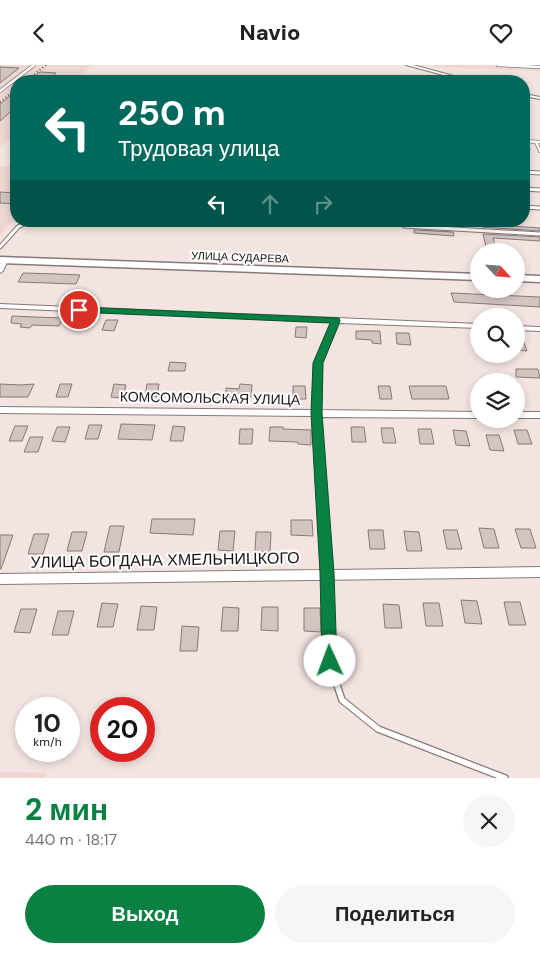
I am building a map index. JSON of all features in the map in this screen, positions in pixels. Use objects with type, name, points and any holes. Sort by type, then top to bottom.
[{"type":"street","points":[[408,65],[447,75]]},
{"type":"street","points":[[0,271],[3,260]]},
{"type":"street","name":"УЛИЦА СУДАРЕВА","points":[[3,260],[470,277]]},
{"type":"street","points":[[525,278],[540,279]]},
{"type":"street","points":[[0,306],[470,326]]},
{"type":"street","points":[[327,573],[316,413],[318,363],[336,321]]},
{"type":"street","points":[[525,328],[540,329]]},
{"type":"street","name":"КОМСОМОЛЬСКАЯ УЛИЦА","points":[[0,409],[470,415]]},
{"type":"street","points":[[525,415],[540,415]]},
{"type":"street","name":"УЛИЦА БОГДАНА ХМЕЛЬНИЦКОГО","points":[[0,579],[327,573],[540,572]]},
{"type":"lane","points":[[21,75],[34,65]]},
{"type":"lane","points":[[498,65],[540,67]]},
{"type":"lane","points":[[0,91],[10,83]]},
{"type":"lane","points":[[538,142],[540,151]]},
{"type":"lane","points":[[0,247],[18,227]]},
{"type":"lane","points":[[421,227],[540,234]]},
{"type":"lane","points":[[327,573],[330,661],[342,700],[378,729],[505,778]]},
{"type":"shaded area","points":[[0,65],[93,65],[81,75],[10,75],[10,138],[0,147]]},
{"type":"shaded area","points":[[433,65],[540,65],[540,71],[433,67]]},
{"type":"shaded area","points":[[0,166],[10,166],[10,224],[0,235]]},
{"type":"shaded area","points":[[0,772],[46,773],[45,778],[0,778]]},
{"type":"building","points":[[0,67],[19,68],[10,75],[0,83]]},
{"type":"building","points":[[40,72],[56,73],[54,75],[36,75]]},
{"type":"building","points":[[10,96],[10,112],[0,121],[0,104]]},
{"type":"building","points":[[0,192],[10,193],[10,204],[0,203]]},
{"type":"building","points":[[482,227],[540,228],[540,231]]},
{"type":"building","points":[[414,230],[453,232],[454,236],[414,233]]},
{"type":"building","points":[[483,234],[540,237],[540,241],[493,238],[495,243],[485,243]]},
{"type":"building","points":[[23,273],[80,275],[76,284],[18,282]]},
{"type":"building","points":[[451,293],[470,294],[470,298],[540,297],[540,307],[454,302]]},
{"type":"building","points":[[12,316],[63,318],[59,326],[32,325],[30,328],[20,327],[22,324],[11,323]]},
{"type":"building","points":[[106,320],[118,320],[114,331],[102,330]]},
{"type":"building","points":[[296,327],[307,327],[306,338],[295,337]]},
{"type":"building","points":[[356,331],[380,331],[381,344],[372,343],[372,340],[356,339]]},
{"type":"building","points":[[396,333],[409,333],[411,345],[397,344]]},
{"type":"building","points":[[170,362],[186,363],[185,371],[168,371]]},
{"type":"building","points":[[516,369],[538,369],[540,378],[525,377],[525,373],[516,373]]},
{"type":"building","points":[[0,384],[34,384],[28,397],[0,397]]},
{"type":"building","points":[[60,384],[72,384],[68,397],[56,397]]},
{"type":"building","points":[[114,384],[126,385],[123,398],[111,397]]},
{"type":"building","points":[[147,384],[159,384],[157,397],[145,397]]},
{"type":"building","points":[[240,384],[252,385],[251,397],[226,397],[226,388],[239,389]]},
{"type":"building","points":[[293,386],[305,386],[306,399],[293,399]]},
{"type":"building","points":[[378,386],[390,386],[392,399],[380,399]]},
{"type":"building","points":[[409,386],[446,386],[449,399],[412,399]]},
{"type":"building","points":[[121,424],[155,425],[152,440],[118,439]]},
{"type":"building","points":[[89,425],[102,425],[98,439],[85,439]]},
{"type":"building","points":[[15,426],[28,426],[22,441],[9,441]]},
{"type":"building","points":[[173,426],[185,427],[183,441],[170,441]]},
{"type":"building","points":[[57,427],[70,427],[65,442],[52,441]]},
{"type":"building","points":[[270,427],[311,430],[311,445],[298,444],[298,442],[269,441]]},
{"type":"building","points":[[351,427],[364,427],[366,442],[352,442]]},
{"type":"building","points":[[381,428],[393,428],[396,443],[383,443]]},
{"type":"building","points":[[240,429],[253,429],[252,444],[239,444]]},
{"type":"building","points":[[418,429],[431,429],[434,444],[420,444]]},
{"type":"building","points":[[453,430],[466,431],[470,446],[456,445]]},
{"type":"building","points":[[514,430],[527,430],[532,444],[518,444]]},
{"type":"building","points":[[486,435],[499,435],[504,451],[490,450]]},
{"type":"building","points":[[30,437],[43,437],[38,452],[24,452]]},
{"type":"building","points":[[152,519],[195,519],[193,535],[150,533]]},
{"type":"building","points":[[291,520],[312,520],[313,536],[291,535]]},
{"type":"building","points":[[110,526],[124,526],[119,552],[104,552]]},
{"type":"building","points":[[479,528],[494,529],[499,548],[484,548]]},
{"type":"building","points":[[515,529],[530,529],[536,548],[521,548]]},
{"type":"building","points":[[368,530],[383,530],[385,549],[370,549]]},
{"type":"building","points":[[443,530],[457,530],[462,549],[447,549]]},
{"type":"building","points":[[220,531],[235,531],[233,551],[218,550]]},
{"type":"building","points":[[404,531],[419,532],[422,551],[407,551]]},
{"type":"building","points":[[72,532],[87,532],[82,551],[67,551]]},
{"type":"building","points":[[256,532],[271,532],[270,552],[255,552]]},
{"type":"building","points":[[34,534],[49,534],[43,554],[28,554]]},
{"type":"building","points":[[0,535],[13,535],[1,569],[0,569]]},
{"type":"building","points":[[461,600],[477,601],[482,624],[465,623]]},
{"type":"building","points":[[504,602],[520,602],[526,625],[509,625]]},
{"type":"building","points":[[102,603],[118,604],[113,627],[97,627]]},
{"type":"building","points":[[423,603],[439,603],[443,626],[426,626]]},
{"type":"building","points":[[383,604],[399,605],[402,628],[385,628]]},
{"type":"building","points":[[141,606],[157,607],[154,630],[137,630]]},
{"type":"building","points":[[223,607],[239,608],[238,631],[221,631]]},
{"type":"building","points":[[262,607],[278,607],[278,631],[261,630]]},
{"type":"building","points":[[304,608],[320,608],[321,632],[304,631]]},
{"type":"building","points":[[21,609],[37,609],[30,633],[14,632]]},
{"type":"building","points":[[58,611],[74,611],[68,635],[52,635]]},
{"type":"building","points":[[182,626],[199,627],[197,651],[180,651]]},
{"type":"railway","points":[[34,75],[46,65]]},
{"type":"railway","points":[[0,102],[10,94]]},
{"type":"route","points":[[79,310],[336,321],[318,363],[316,413],[327,573],[330,661]]}]
